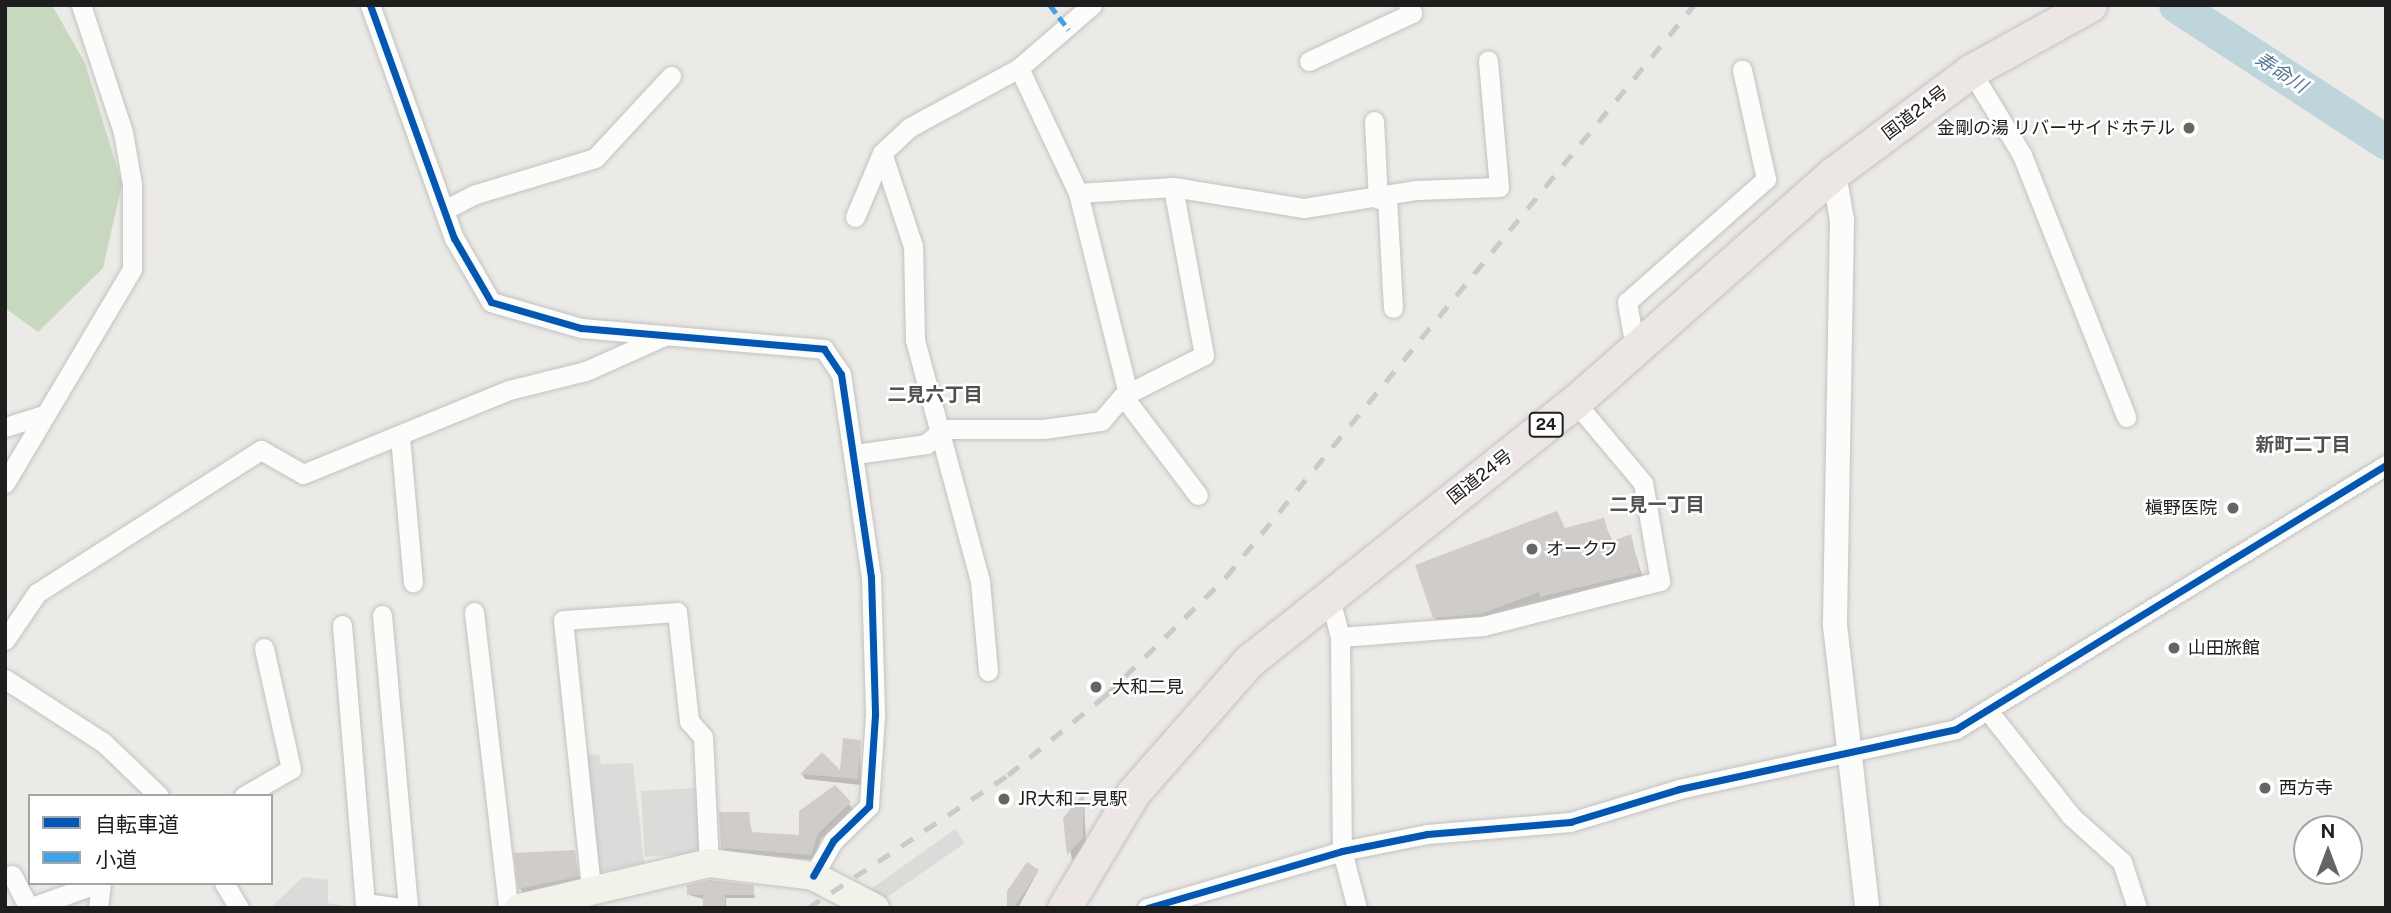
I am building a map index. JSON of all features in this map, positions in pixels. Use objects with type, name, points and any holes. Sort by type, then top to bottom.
[{"type":"highway","name":"国道24号","points":[[1064,908],[1133,793],[1249,661],[1575,402],[1834,173],[1971,71],[2090,5]]},
{"type":"main road","points":[[519,908],[591,887],[709,863],[813,876],[875,908]]},
{"type":"street","points":[[5,483],[132,269],[132,184],[123,132],[81,5]]},
{"type":"street","points":[[370,5],[468,273],[491,302],[582,328],[824,349],[841,374],[856,454],[871,577],[875,715],[869,806],[833,841],[813,876]]},
{"type":"street","points":[[855,217],[882,153],[910,127],[1019,68],[1092,5]]},
{"type":"street","points":[[1309,61],[1412,13],[1408,5]]},
{"type":"street","points":[[1078,193],[1173,187],[1304,208],[1499,187],[1488,60]]},
{"type":"street","points":[[1019,68],[1078,193],[1126,395],[1198,495]]},
{"type":"street","points":[[1635,348],[1627,302],[1766,179],[1742,70]]},
{"type":"street","points":[[1971,71],[2022,155],[2126,417]]},
{"type":"street","points":[[444,211],[476,194],[596,158],[671,76]]},
{"type":"street","points":[[1374,121],[1393,308]]},
{"type":"street","points":[[882,153],[913,246],[915,340],[943,429],[980,581],[988,671]]},
{"type":"street","points":[[1834,173],[1842,221],[1835,625],[1867,908]]},
{"type":"street","points":[[856,454],[926,444],[943,429],[1043,429],[1101,421],[1126,395],[1204,355],[1173,187]]},
{"type":"street","points":[[5,640],[37,593],[261,450],[303,474],[400,437],[509,390],[586,371],[665,335]]},
{"type":"street","points":[[1340,637],[1483,626],[1660,581],[1643,483],[1575,402]]},
{"type":"street","points":[[5,427],[44,415]]},
{"type":"street","points":[[400,437],[413,582]]},
{"type":"street","points":[[1147,908],[1342,851],[1427,834],[1570,822],[1679,789],[1923,740],[1989,712],[2386,465]]},
{"type":"street","points":[[1329,596],[1340,637],[1342,851],[1357,908]]},
{"type":"street","points":[[474,612],[508,908]]},
{"type":"street","points":[[591,887],[564,620],[677,612],[689,721],[703,737],[709,863]]},
{"type":"street","points":[[382,615],[408,908]]},
{"type":"street","points":[[342,625],[365,903],[401,908]]},
{"type":"street","points":[[247,794],[291,769],[264,648]]},
{"type":"street","points":[[5,679],[104,743],[157,794]]},
{"type":"street","points":[[1989,712],[2071,816],[2122,862],[2137,908]]},
{"type":"street","points":[[12,875],[29,908],[94,885]]},
{"type":"street","points":[[98,908],[100,885]]},
{"type":"street","points":[[225,885],[239,908]]},
{"type":"green space","points":[[5,5],[52,5],[85,63],[122,184],[103,268],[38,332],[5,308]]},
{"type":"shaded area","points":[[599,754],[601,764],[633,763],[644,863],[596,873],[583,756]]},
{"type":"shaded area","points":[[697,788],[700,854],[645,857],[641,791]]},
{"type":"shaded area","points":[[955,829],[965,843],[883,900],[867,892]]},
{"type":"shaded area","points":[[303,877],[328,880],[328,903],[358,908],[270,908]]},
{"type":"building","points":[[1557,511],[1565,528],[1604,518],[1611,542],[1631,534],[1640,573],[1540,597],[1539,592],[1481,614],[1433,618],[1415,565]]},
{"type":"building","points":[[843,738],[861,740],[858,779],[800,774],[822,752],[840,770]]},
{"type":"building","points":[[835,785],[851,802],[818,834],[811,855],[721,848],[719,812],[749,812],[751,832],[799,835],[799,811]]},
{"type":"building","points":[[1084,793],[1083,838],[1067,855],[1063,818]]},
{"type":"building","points":[[575,850],[578,877],[518,889],[514,853]]},
{"type":"building","points":[[1027,862],[1039,870],[1014,908],[1007,908],[1007,891]]},
{"type":"building","points":[[710,880],[754,885],[754,895],[725,895],[725,908],[703,908],[703,895],[687,895],[687,885]]},
{"type":"waterway","name":"寿命川","points":[[2176,5],[2386,142]]},
{"type":"railway","points":[[808,908],[1008,775],[1105,696],[1226,577],[1694,5]]},
{"type":"marked path","points":[[1050,5],[1069,30]]},
{"type":"cycle path","points":[[370,5],[454,238],[491,302],[581,328],[824,349],[841,374],[871,577],[875,715],[869,806],[833,841],[813,876]]},
{"type":"cycle path","points":[[1147,908],[1342,851],[1427,834],[1570,822],[1679,789],[1956,729],[2386,465]]},
{"type":"place","name":"金剛の湯 リバーサイドホテル","points":[[2189,128]]},
{"type":"place","name":"槇野医院","points":[[2233,508]]},
{"type":"place","name":"オークワ","points":[[1532,549]]},
{"type":"place","name":"山田旅館","points":[[2174,648]]},
{"type":"place","name":"大和二見","points":[[1096,687]]},
{"type":"place","name":"西方寺","points":[[2265,788]]},
{"type":"place","name":"JR大和二見駅","points":[[1004,799]]},
{"type":"district","name":"二見六丁目","points":[[935,395]]},
{"type":"district","name":"新町二丁目","points":[[2303,445]]},
{"type":"district","name":"二見一丁目","points":[[1657,505]]}]
